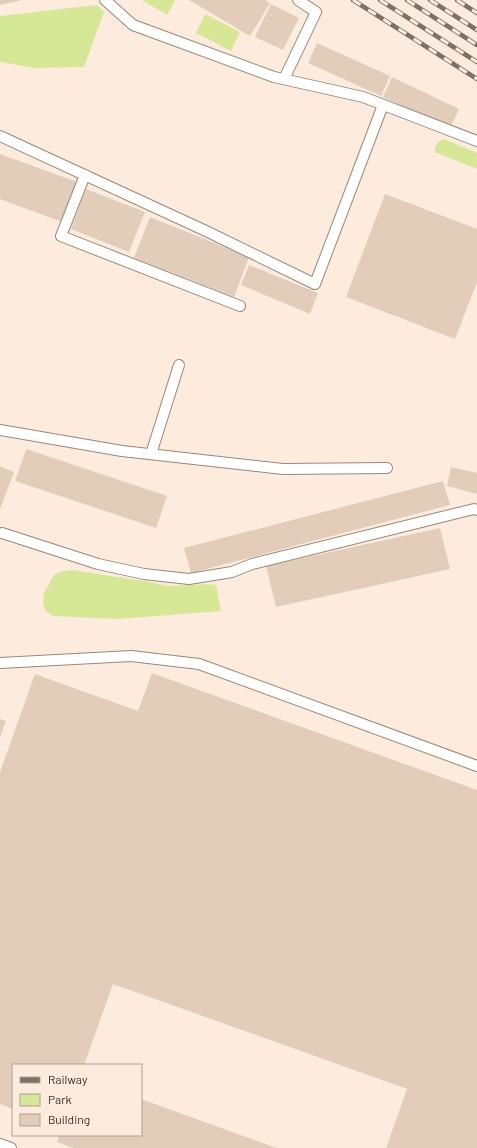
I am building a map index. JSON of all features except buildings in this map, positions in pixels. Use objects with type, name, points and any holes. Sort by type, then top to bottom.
[{"type":"lane","points":[[105,0],[133,25],[274,76],[363,97],[477,141]]},
{"type":"lane","points":[[284,79],[316,12],[298,0]]},
{"type":"lane","points":[[0,136],[206,231],[315,284],[383,105]]},
{"type":"lane","points":[[85,175],[61,236],[240,306]]},
{"type":"lane","points":[[151,454],[179,365]]},
{"type":"lane","points":[[0,430],[122,451],[283,468],[387,468]]},
{"type":"lane","points":[[0,534],[98,564],[144,574],[189,579],[232,572],[252,564],[474,509],[477,510]]},
{"type":"lane","points":[[0,663],[131,656],[200,664],[477,766]]},
{"type":"lane","points":[[0,1144],[11,1148]]},
{"type":"green space","points":[[142,0],[175,0],[167,15]]},
{"type":"green space","points":[[97,5],[104,12],[84,67],[35,68],[0,62],[0,16]]},
{"type":"green space","points":[[205,14],[240,32],[231,51],[196,33]]},
{"type":"green space","points":[[444,139],[477,153],[477,169],[435,152],[435,147],[437,144]]},
{"type":"green space","points":[[72,570],[167,586],[216,585],[221,611],[118,619],[53,616],[45,610],[43,603],[44,593],[54,575],[63,571]]},
{"type":"railway","points":[[353,0],[477,79]]},
{"type":"railway","points":[[380,0],[477,62]]},
{"type":"railway","points":[[407,0],[477,45]]},
{"type":"railway","points":[[430,0],[477,30]]},
{"type":"railway","points":[[457,0],[477,13]]}]
